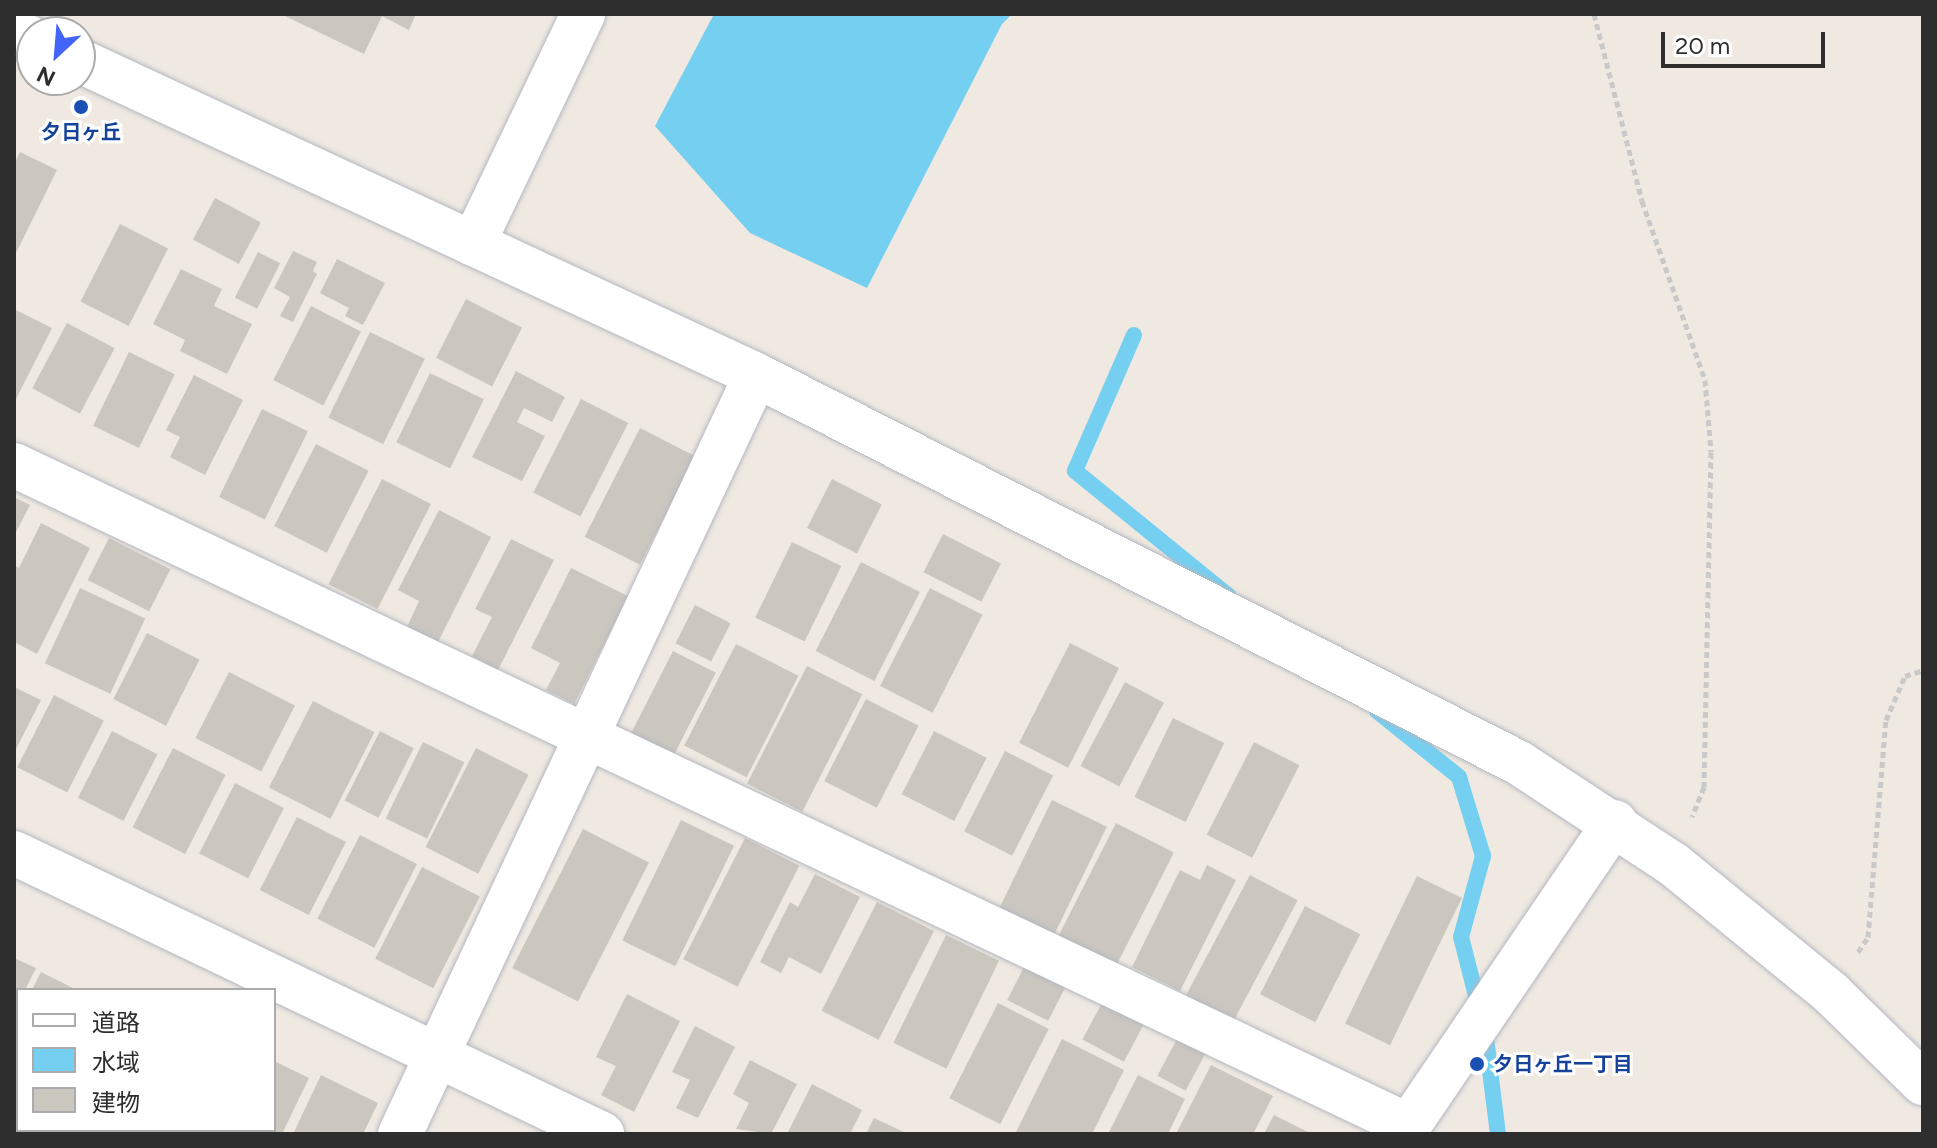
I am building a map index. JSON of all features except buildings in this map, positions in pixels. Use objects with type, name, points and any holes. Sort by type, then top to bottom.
[{"type":"street","points":[[473,244],[583,14]]},
{"type":"street","points":[[96,68],[756,375],[1519,763],[1615,822],[1673,864],[1831,993],[1923,1083]]},
{"type":"street","points":[[400,1134],[756,375]]},
{"type":"street","points":[[14,465],[1406,1130],[1615,822]]},
{"type":"street","points":[[14,853],[602,1134]]},
{"type":"path","points":[[1594,14],[1642,201],[1705,380],[1711,452],[1704,787],[1673,864]]},
{"type":"path","points":[[1831,993],[1868,937],[1886,720],[1905,676],[1923,670]]},
{"type":"water","points":[[714,14],[1012,14],[1002,24],[867,288],[750,233],[655,126]]},
{"type":"waterway","points":[[1134,335],[1075,471],[1229,596]]},
{"type":"waterway","points":[[1377,711],[1459,777],[1483,856],[1461,937],[1479,1007]]},
{"type":"waterway","points":[[1485,1030],[1498,1134]]},
{"type":"place","name":"夕日ヶ丘","points":[[81,107]]},
{"type":"place","name":"夕日ヶ丘一丁目","points":[[1477,1064]]}]
